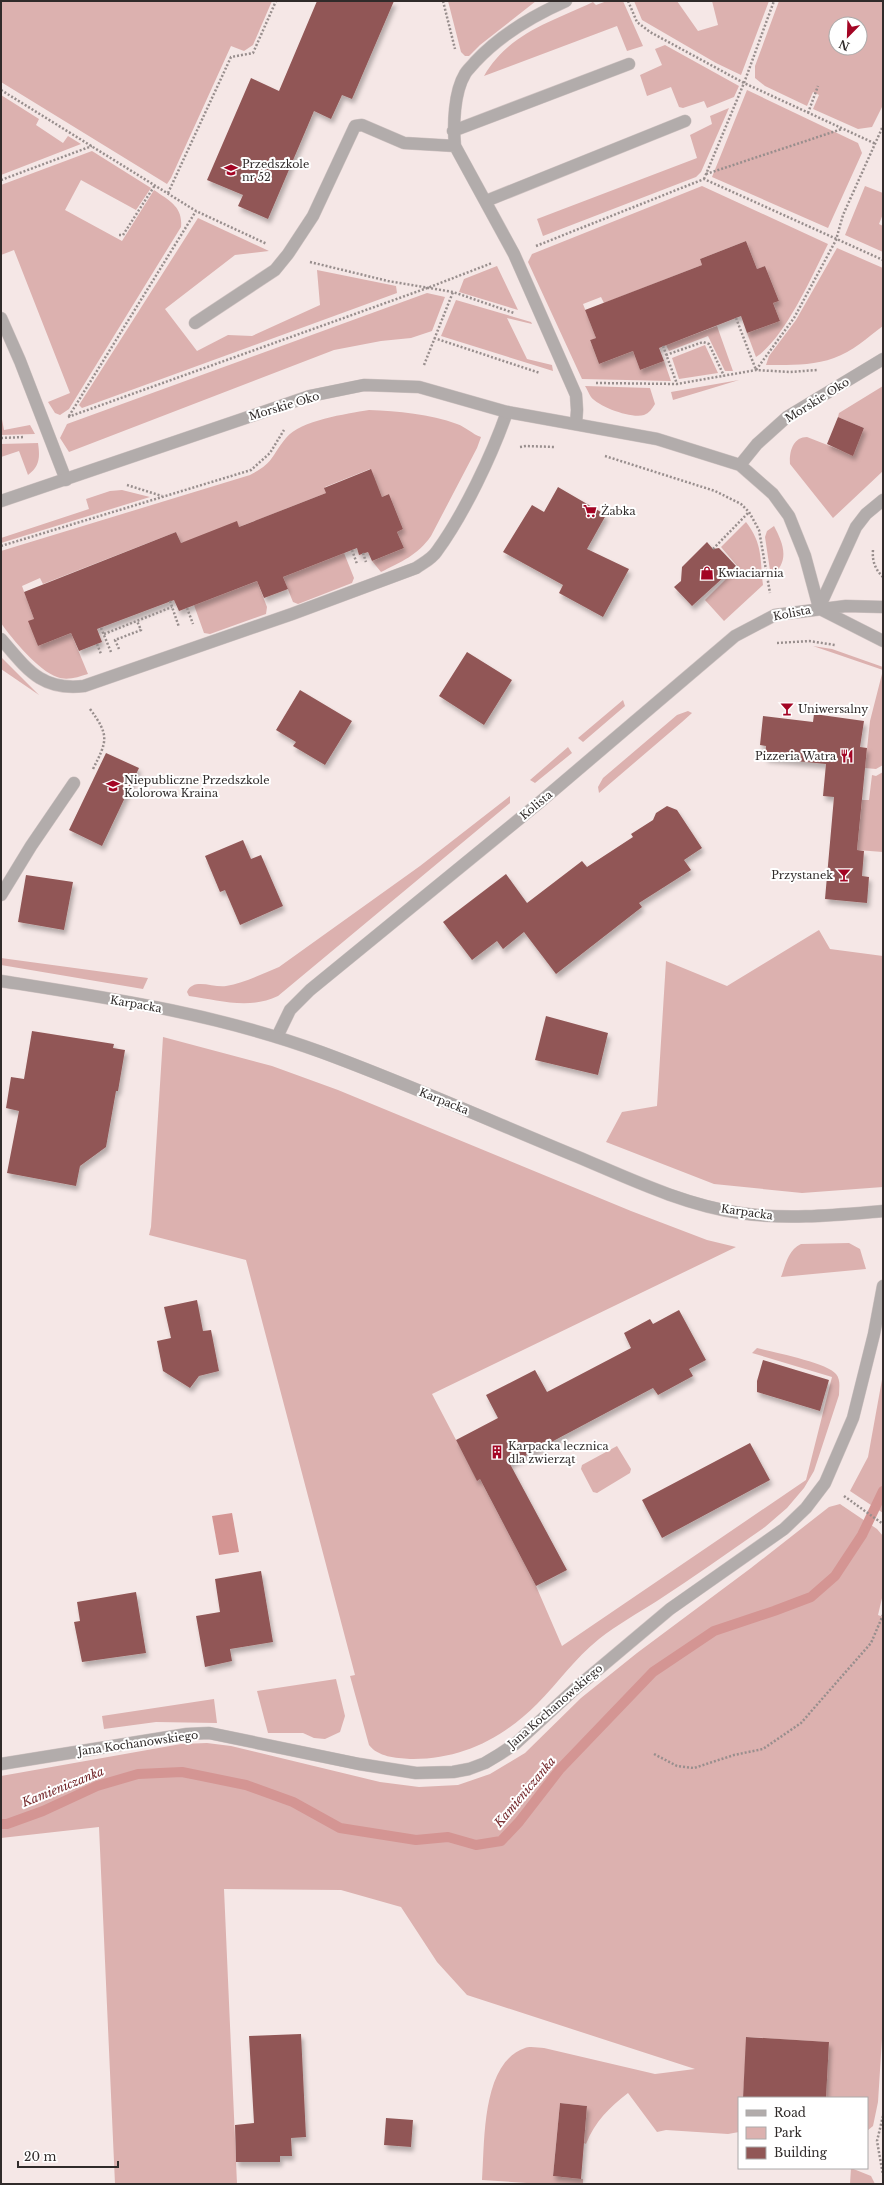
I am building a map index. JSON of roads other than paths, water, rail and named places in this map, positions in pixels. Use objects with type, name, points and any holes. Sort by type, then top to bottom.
[{"type":"street","points":[[566,1],[523,23],[485,52],[465,74],[455,110],[453,131],[455,146],[514,254],[576,395],[578,410],[576,424]]},
{"type":"street","points":[[453,131],[629,64]]},
{"type":"street","points":[[486,201],[685,121]]},
{"type":"street","points":[[195,323],[263,280],[275,270],[288,254],[313,216],[355,126],[362,125],[404,143],[455,146]]},
{"type":"street","points":[[1,318],[20,361],[66,480]]},
{"type":"street","name":"Morskie Oko","points":[[740,465],[757,444],[787,417],[883,359]]},
{"type":"street","name":"Morskie Oko","points":[[1,501],[310,396],[364,385],[419,387],[507,412],[657,439],[740,465],[773,494],[789,516],[806,556],[819,608]]},
{"type":"street","points":[[1,639],[22,664],[39,678],[54,686],[69,688],[84,686],[292,614],[416,568],[437,552],[462,509],[498,439],[507,412]]},
{"type":"street","name":"Kolista","points":[[819,608],[856,526],[866,514],[883,500]]},
{"type":"street","name":"Kolista","points":[[277,1037],[290,1010],[310,990],[540,802],[735,636],[775,615],[819,608],[846,606],[883,607]]},
{"type":"street","name":"Kolista","points":[[819,608],[883,641]]},
{"type":"street","points":[[1,895],[31,846],[74,783]]},
{"type":"street","name":"Karpacka","points":[[1,981],[152,1006],[209,1018],[277,1037],[341,1059],[630,1179],[698,1203],[738,1213],[769,1216],[883,1214]]},
{"type":"street","name":"Jana Kochanowskiego","points":[[1,1764],[187,1734],[209,1733],[359,1764],[416,1773],[453,1772],[484,1763],[515,1744],[576,1688],[670,1609],[784,1529],[806,1508],[824,1483],[853,1418],[874,1334],[883,1286]]},
{"type":"waterway","name":"Kamieniczanka","points":[[1,1824],[7,1824],[43,1811],[97,1786],[138,1774],[182,1772],[246,1785],[293,1802],[340,1828],[416,1840],[448,1837],[476,1845],[501,1841],[519,1822],[560,1769],[653,1672],[714,1631],[811,1597],[835,1576],[862,1535],[883,1491]]},
{"type":"place","name":"Przedszkole nr 52","points":[[231,170]]},
{"type":"place","name":"Żabka","points":[[590,511]]},
{"type":"place","name":"Kwiaciarnia","points":[[707,573]]},
{"type":"place","name":"Uniwersalny","points":[[787,709]]},
{"type":"place","name":"Pizzeria Watra","points":[[847,756]]},
{"type":"place","name":"Niepubliczne Przedszkole Kolorowa Kraina","points":[[113,786]]},
{"type":"place","name":"Przystanek","points":[[844,875]]},
{"type":"place","name":"Karpacka lecznica dla zwierząt","points":[[497,1452]]}]
